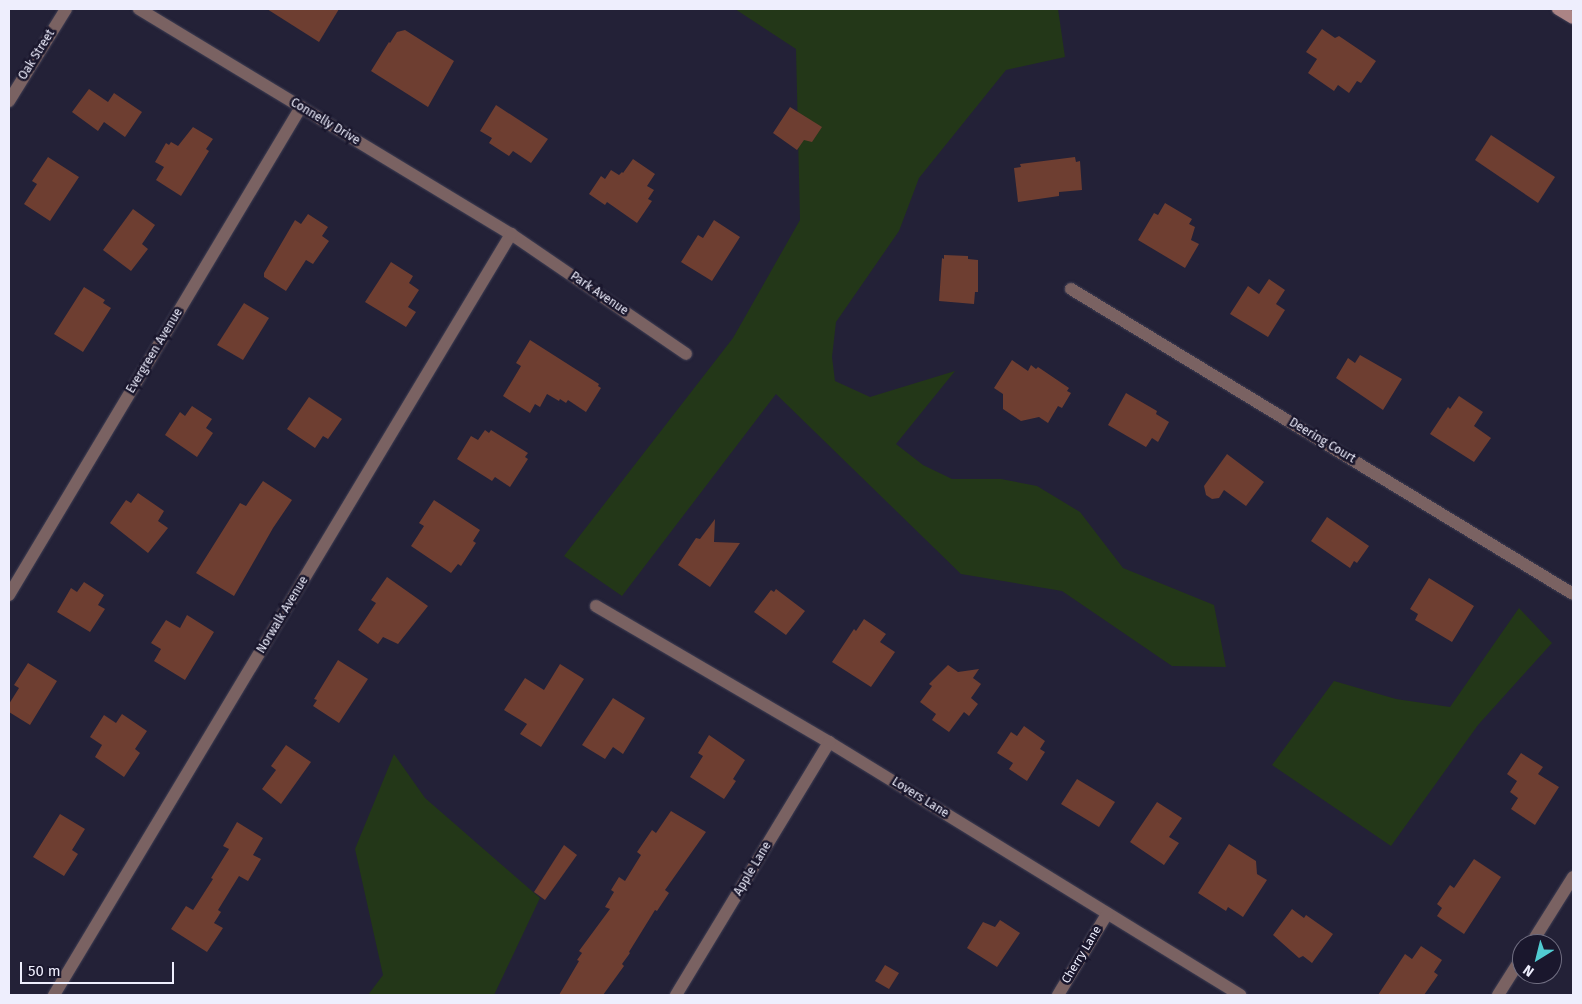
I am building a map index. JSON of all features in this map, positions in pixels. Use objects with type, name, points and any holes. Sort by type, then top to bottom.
[{"type":"main road","points":[[1558,9],[1573,18]]},
{"type":"street","name":"Oak Street","points":[[9,101],[66,9]]},
{"type":"street","name":"Connelly Drive","points":[[139,9],[512,234]]},
{"type":"street","name":"Evergreen Avenue","points":[[9,595],[301,107]]},
{"type":"street","name":"Park Avenue","points":[[512,234],[686,354]]},
{"type":"street","name":"Norwalk Avenue","points":[[54,995],[512,234]]},
{"type":"street","name":"Deering Court","points":[[1071,288],[1573,594]]},
{"type":"street","name":"Lovers Lane","points":[[596,606],[829,742],[1240,995]]},
{"type":"street","name":"Apple Lane","points":[[676,995],[829,742]]},
{"type":"street","points":[[1537,934],[1573,878]]},
{"type":"street","name":"Cherry Lane","points":[[1058,995],[1107,914]]},
{"type":"street","points":[[1498,995],[1512,973]]},
{"type":"green space","points":[[735,9],[1058,9],[1065,57],[1006,70],[919,178],[899,231],[836,322],[832,357],[835,381],[870,397],[955,371],[896,444],[923,465],[952,479],[1001,479],[1037,486],[1080,512],[1123,568],[1214,605],[1226,667],[1172,666],[1062,591],[961,574],[776,394],[622,596],[564,556],[733,338],[800,220],[796,49]]},
{"type":"green space","points":[[1519,608],[1552,643],[1478,725],[1391,846],[1272,765],[1334,681],[1396,699],[1450,707]]},
{"type":"green space","points":[[394,754],[425,798],[540,898],[494,995],[368,995],[383,975],[355,849]]},
{"type":"building","points":[[267,9],[339,9],[319,42]]},
{"type":"building","points":[[1322,29],[1335,38],[1339,36],[1376,61],[1361,83],[1357,81],[1349,93],[1338,85],[1334,91],[1308,73],[1317,59],[1306,52]]},
{"type":"building","points":[[405,30],[454,61],[428,107],[371,71],[397,32]]},
{"type":"building","points":[[89,89],[108,102],[114,93],[142,112],[125,137],[104,122],[98,131],[72,112]]},
{"type":"building","points":[[496,105],[548,139],[531,163],[513,151],[509,156],[489,143],[492,138],[480,131]]},
{"type":"building","points":[[790,107],[822,127],[812,142],[804,140],[797,150],[773,133]]},
{"type":"building","points":[[193,127],[213,139],[206,149],[209,151],[181,196],[156,180],[164,167],[155,162],[166,143],[169,145],[171,142],[178,146]]},
{"type":"building","points":[[1491,135],[1555,177],[1538,203],[1475,160]]},
{"type":"building","points":[[48,157],[79,177],[50,221],[24,204],[37,184],[32,181]]},
{"type":"building","points":[[1075,157],[1076,162],[1080,161],[1082,190],[1059,192],[1059,196],[1018,202],[1014,168],[1021,167],[1020,164]]},
{"type":"building","points":[[633,159],[655,174],[647,186],[654,190],[648,199],[652,201],[637,223],[607,202],[605,205],[589,194],[601,176],[605,179],[611,170],[619,175],[623,173]]},
{"type":"building","points":[[1165,203],[1192,219],[1189,224],[1195,227],[1191,240],[1199,244],[1185,268],[1138,240],[1154,213],[1158,215]]},
{"type":"building","points":[[133,209],[155,225],[142,244],[148,249],[131,271],[103,250]]},
{"type":"building","points":[[308,214],[328,227],[322,236],[329,241],[313,264],[306,260],[286,291],[264,277],[264,273],[295,220],[301,224]]},
{"type":"building","points":[[714,220],[740,237],[712,281],[681,262],[698,235],[703,238]]},
{"type":"building","points":[[944,255],[968,256],[968,259],[978,260],[978,292],[975,292],[974,304],[939,301],[942,258],[944,259]]},
{"type":"building","points":[[391,262],[413,276],[409,283],[419,290],[408,307],[416,312],[406,327],[365,302]]},
{"type":"building","points":[[1269,279],[1285,290],[1276,304],[1285,310],[1268,337],[1230,314],[1248,286],[1259,294]]},
{"type":"building","points":[[84,287],[105,300],[103,303],[111,308],[83,352],[54,334]]},
{"type":"building","points":[[244,303],[269,318],[243,360],[217,345]]},
{"type":"building","points":[[530,340],[599,384],[598,386],[601,388],[586,412],[568,400],[566,403],[560,399],[559,401],[547,394],[540,407],[535,404],[530,413],[503,396],[521,366],[516,363]]},
{"type":"building","points":[[1360,355],[1402,379],[1383,410],[1336,378],[1348,358],[1355,363]]},
{"type":"building","points":[[1012,360],[1028,371],[1031,365],[1036,369],[1038,367],[1069,388],[1067,391],[1071,393],[1062,408],[1058,406],[1048,423],[1039,417],[1021,421],[1003,409],[1003,394],[994,388]]},
{"type":"building","points":[[1126,393],[1157,411],[1156,414],[1169,422],[1158,442],[1152,438],[1146,447],[1108,425]]},
{"type":"building","points":[[1459,396],[1483,412],[1474,426],[1491,438],[1474,462],[1430,434],[1448,407],[1450,409]]},
{"type":"building","points":[[309,397],[342,419],[328,439],[323,436],[315,448],[287,429]]},
{"type":"building","points":[[192,406],[212,419],[206,428],[213,433],[197,457],[165,435],[180,412],[185,416]]},
{"type":"building","points":[[485,430],[489,433],[491,430],[528,453],[525,457],[528,459],[510,487],[495,477],[492,481],[457,459],[471,436],[478,440]]},
{"type":"building","points":[[1227,454],[1264,482],[1246,506],[1224,490],[1219,498],[1212,499],[1206,495],[1204,486]]},
{"type":"building","points":[[263,481],[292,500],[273,528],[234,596],[196,573],[240,503],[246,506]]},
{"type":"building","points":[[138,493],[164,511],[158,521],[168,528],[148,553],[110,523],[126,500],[131,503]]},
{"type":"building","points":[[434,500],[480,530],[473,541],[476,543],[461,566],[458,564],[451,573],[411,546],[424,526],[419,523]]},
{"type":"building","points":[[1327,517],[1369,546],[1357,563],[1354,561],[1350,568],[1311,541]]},
{"type":"building","points":[[715,519],[714,542],[740,543],[710,587],[678,565],[696,538],[700,539]]},
{"type":"building","points":[[387,577],[428,606],[398,644],[383,637],[378,644],[358,630],[376,603],[371,600]]},
{"type":"building","points":[[1429,578],[1474,606],[1452,642],[1415,620],[1418,614],[1410,609]]},
{"type":"building","points":[[84,582],[104,595],[98,605],[105,609],[90,632],[57,612],[71,588],[77,592]]},
{"type":"building","points":[[776,589],[805,611],[786,635],[754,612],[771,590],[774,592]]},
{"type":"building","points":[[187,615],[214,632],[185,680],[154,661],[161,649],[151,643],[166,620],[180,628]]},
{"type":"building","points":[[864,619],[886,634],[880,642],[895,652],[871,687],[832,662],[854,629],[856,631]]},
{"type":"building","points":[[338,660],[368,679],[339,723],[313,706],[317,700],[314,699]]},
{"type":"building","points":[[28,663],[57,681],[30,725],[9,712],[9,704],[19,688],[14,685]]},
{"type":"building","points":[[560,664],[584,679],[541,747],[520,734],[527,724],[504,710],[525,678],[544,690]]},
{"type":"building","points":[[948,665],[958,672],[979,669],[973,678],[981,684],[971,698],[978,704],[969,716],[964,712],[949,732],[932,720],[936,714],[920,702],[932,686],[929,684]]},
{"type":"building","points":[[613,698],[645,718],[623,754],[613,747],[605,759],[582,745]]},
{"type":"building","points":[[122,714],[147,731],[135,749],[140,753],[124,777],[95,757],[102,745],[90,737],[104,715],[116,723]]},
{"type":"building","points":[[1024,726],[1045,741],[1040,749],[1045,752],[1027,781],[1009,769],[1013,763],[997,753],[1011,732],[1017,736]]},
{"type":"building","points":[[709,735],[745,760],[733,779],[736,781],[724,799],[690,777],[703,756],[698,753]]},
{"type":"building","points":[[286,745],[311,762],[281,804],[262,789],[276,770],[271,766]]},
{"type":"building","points":[[1521,753],[1543,767],[1538,774],[1559,787],[1535,825],[1511,809],[1518,798],[1510,792],[1517,781],[1507,774]]},
{"type":"building","points":[[1077,779],[1115,802],[1099,827],[1061,804]]},
{"type":"building","points":[[1157,802],[1182,818],[1169,837],[1179,843],[1164,865],[1130,842]]},
{"type":"building","points":[[671,811],[706,832],[665,890],[669,893],[657,911],[655,910],[622,964],[624,966],[603,995],[559,995],[579,961],[577,960],[582,953],[579,951],[610,909],[605,907],[614,892],[611,890],[619,877],[625,881],[641,855],[637,852],[652,830],[656,833]]},
{"type":"building","points":[[60,814],[85,829],[72,850],[78,854],[64,876],[33,857]]},
{"type":"building","points":[[237,822],[263,838],[253,855],[261,859],[248,881],[239,876],[218,910],[221,912],[214,923],[223,928],[207,952],[171,929],[186,906],[193,910],[213,879],[211,878],[229,849],[223,846]]},
{"type":"building","points":[[1229,844],[1256,861],[1257,874],[1267,880],[1243,917],[1228,907],[1226,911],[1198,893]]},
{"type":"building","points":[[564,845],[577,855],[545,900],[534,892]]},
{"type":"building","points":[[1474,859],[1501,877],[1464,934],[1437,916],[1442,908],[1437,904],[1450,885],[1454,888]]},
{"type":"building","points":[[1292,909],[1304,918],[1306,915],[1333,934],[1312,963],[1303,956],[1299,958],[1273,935]]},
{"type":"building","points":[[1000,920],[1020,933],[997,967],[967,948],[983,922],[995,927]]},
{"type":"building","points":[[1421,946],[1442,960],[1434,972],[1438,975],[1424,995],[1378,995],[1405,954],[1412,959]]},
{"type":"building","points":[[885,965],[899,973],[889,989],[875,981]]}]
